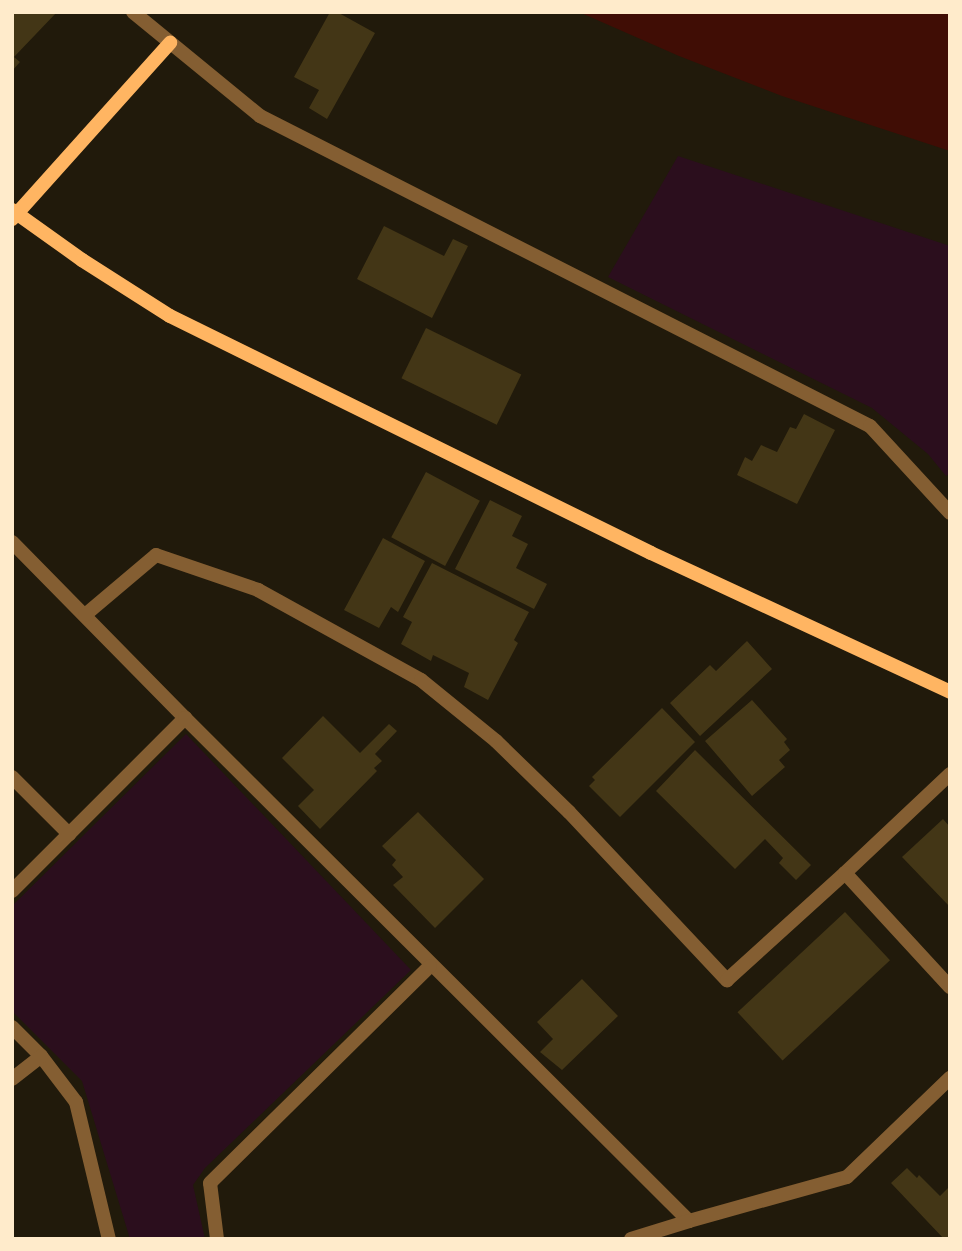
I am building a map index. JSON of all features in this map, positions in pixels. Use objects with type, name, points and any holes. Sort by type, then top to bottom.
[{"type":"street","points":[[133,12],[260,116],[870,426],[950,513]]},
{"type":"street","points":[[170,43],[14,215],[170,316],[651,553],[950,692]]},
{"type":"street","points":[[12,542],[430,966],[538,1068],[689,1221]]},
{"type":"street","points":[[85,615],[156,555],[258,590],[421,680],[496,741],[560,803],[727,980],[950,774]]},
{"type":"street","points":[[12,891],[185,718]]},
{"type":"street","points":[[12,777],[69,834]]},
{"type":"street","points":[[845,873],[950,987]]},
{"type":"street","points":[[217,1239],[210,1183],[430,966]]},
{"type":"street","points":[[12,1027],[41,1056],[76,1102],[109,1239]]},
{"type":"street","points":[[12,1079],[41,1056]]},
{"type":"street","points":[[631,1239],[847,1177],[950,1078]]},
{"type":"shaded area","points":[[579,12],[950,12],[950,151],[782,96],[679,56]]},
{"type":"shaded area","points":[[678,156],[950,246],[950,473],[946,476],[928,454],[872,408],[608,277]]},
{"type":"shaded area","points":[[186,734],[411,970],[205,1168],[193,1185],[205,1239],[130,1239],[82,1081],[12,1011],[12,906]]},
{"type":"building","points":[[12,12],[57,12],[14,57],[20,62],[12,71]]},
{"type":"building","points":[[330,12],[337,12],[375,33],[327,119],[309,108],[319,90],[294,77]]},
{"type":"building","points":[[384,226],[444,256],[453,239],[468,246],[432,318],[357,279]]},
{"type":"building","points":[[426,328],[521,374],[497,425],[401,378]]},
{"type":"building","points":[[804,414],[835,430],[797,504],[737,475],[745,457],[752,461],[761,445],[777,452],[790,427],[796,429]]},
{"type":"building","points":[[426,472],[480,501],[445,566],[391,537]]},
{"type":"building","points":[[490,500],[522,516],[512,536],[528,544],[516,568],[547,584],[534,609],[455,569]]},
{"type":"building","points":[[383,538],[425,561],[398,612],[391,607],[379,628],[344,610]]},
{"type":"building","points":[[432,563],[529,612],[514,640],[518,643],[488,700],[464,687],[469,673],[433,655],[431,661],[401,644],[412,622],[403,617]]},
{"type":"building","points":[[747,641],[772,669],[700,736],[670,703],[710,665],[716,671]]},
{"type":"building","points":[[752,700],[787,739],[784,742],[790,750],[779,760],[785,767],[752,796],[705,741]]},
{"type":"building","points":[[662,708],[695,742],[620,817],[589,786],[595,780],[592,777]]},
{"type":"building","points":[[323,716],[360,753],[389,724],[397,731],[375,754],[382,761],[374,768],[377,771],[320,829],[298,806],[314,790],[282,758]]},
{"type":"building","points":[[695,750],[811,865],[796,880],[779,863],[783,858],[765,839],[735,869],[656,791]]},
{"type":"building","points":[[418,812],[484,879],[435,928],[393,885],[403,877],[392,865],[396,860],[382,846]]},
{"type":"building","points":[[943,819],[950,827],[950,907],[902,857]]},
{"type":"building","points":[[845,912],[890,960],[783,1061],[737,1012]]},
{"type":"building","points":[[582,979],[618,1016],[562,1070],[540,1052],[553,1039],[537,1022]]},
{"type":"building","points":[[907,1168],[917,1178],[919,1175],[940,1196],[950,1186],[950,1239],[944,1239],[891,1183]]}]
